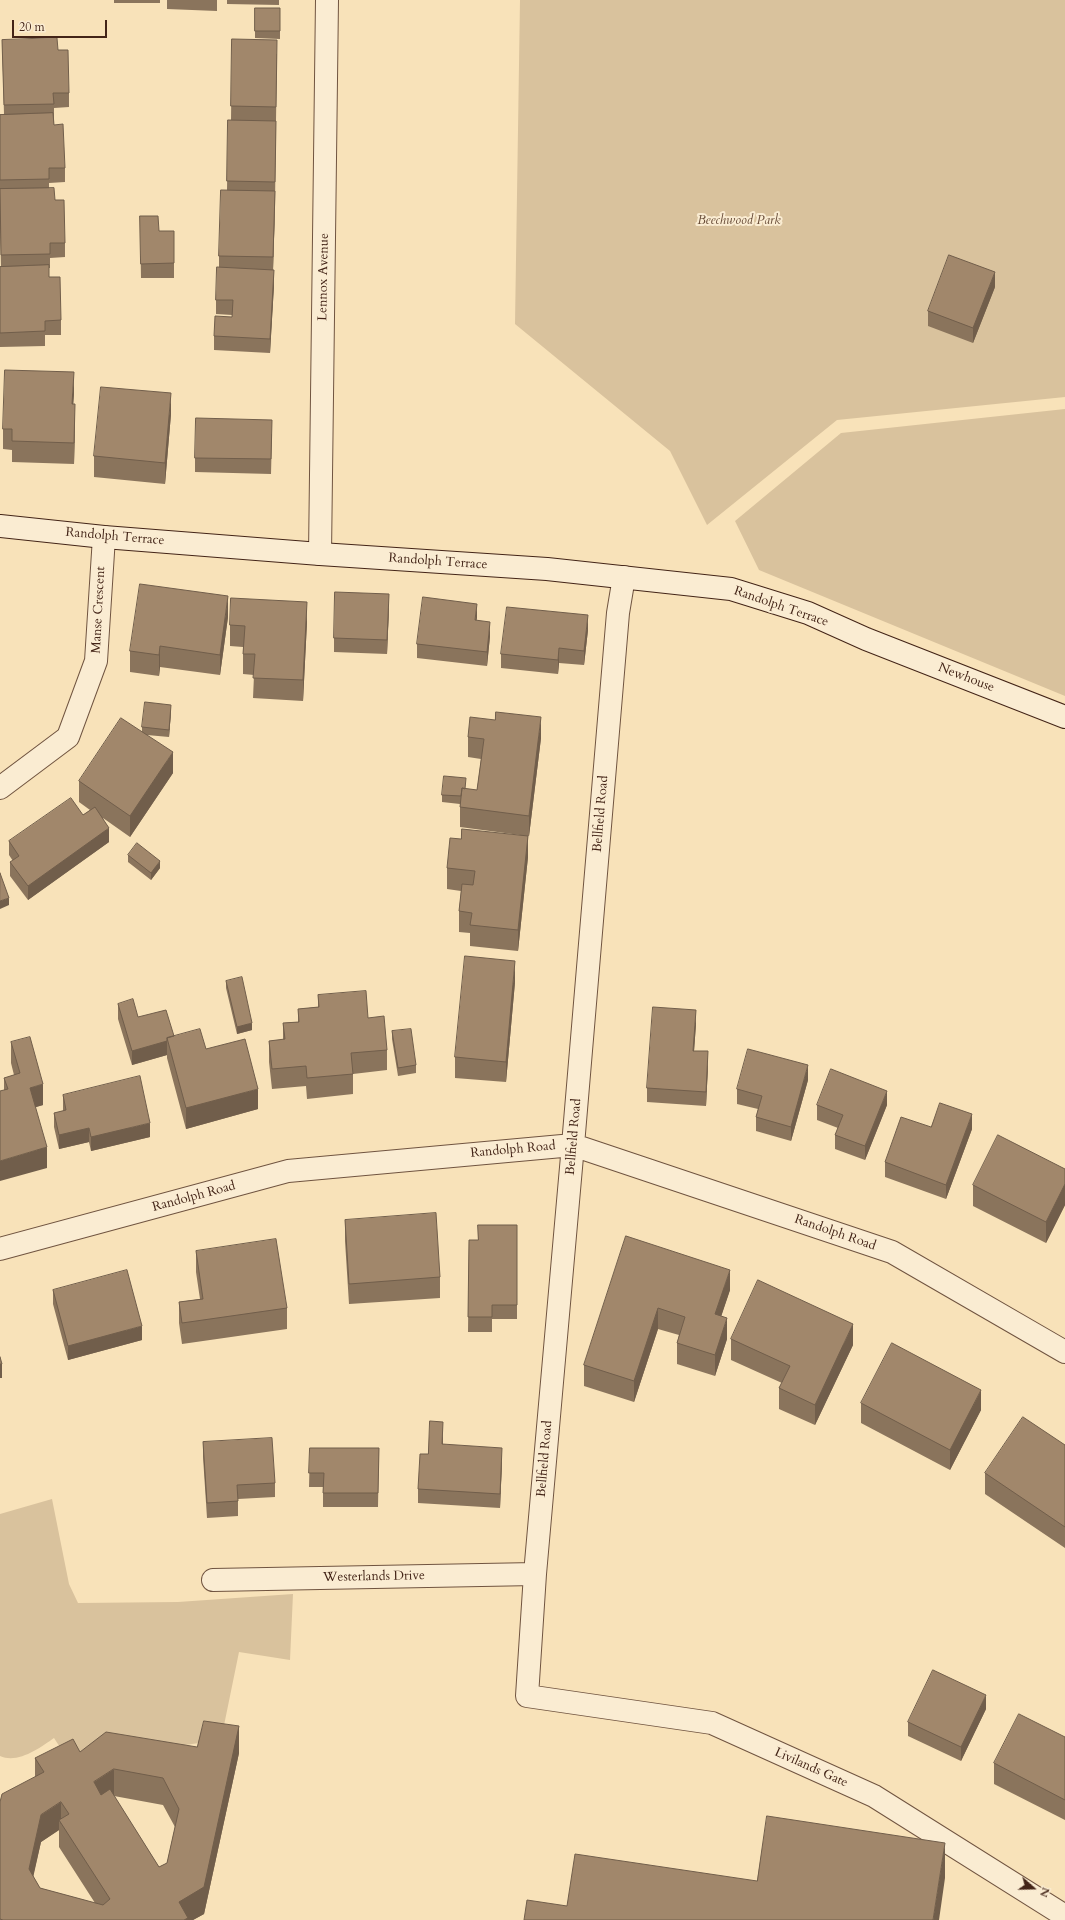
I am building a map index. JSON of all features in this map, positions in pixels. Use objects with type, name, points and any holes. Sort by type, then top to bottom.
[{"type":"street","name":"Lennox Avenue","points":[[320,554],[327,0]]},
{"type":"street","name":"Randolph Terrace","points":[[0,526],[104,537],[320,554],[547,569],[731,589],[808,613],[866,639]]},
{"type":"street","name":"Manse Crescent","points":[[0,788],[68,737],[96,661],[104,537]]},
{"type":"street","name":"Bellfield Road","points":[[527,1696],[535,1574],[574,1144],[618,613],[624,577]]},
{"type":"street","name":"Newhouse","points":[[866,639],[1065,717]]},
{"type":"street","name":"Randolph Road","points":[[0,1249],[288,1171],[574,1144],[892,1252],[1062,1343]]},
{"type":"street","name":"Westerlands Drive","points":[[213,1580],[535,1574]]},
{"type":"street","name":"Livilands Gate","points":[[527,1696],[712,1724],[874,1796],[1065,1916]]},
{"type":"green space","name":"Beechwood Park","points":[[520,0],[1065,0],[1065,397],[837,420],[707,525],[670,451],[515,324]]},
{"type":"green space","points":[[1065,409],[1065,696],[759,570],[735,521],[841,433]]},
{"type":"green space","points":[[52,1499],[69,1584],[78,1603],[178,1602],[293,1594],[290,1660],[239,1652],[221,1740],[69,1761],[54,1738],[28,1754],[14,1758],[0,1756],[0,1514]]},
{"type":"building","points":[[255,8],[280,8],[280,31],[255,31]]},
{"type":"building","points":[[57,38],[58,50],[68,50],[69,93],[53,93],[54,104],[4,105],[2,40]]},
{"type":"building","points":[[232,39],[277,40],[276,107],[231,106]]},
{"type":"building","points":[[53,113],[54,125],[63,124],[65,168],[49,168],[49,179],[0,180],[0,115]]},
{"type":"building","points":[[228,120],[276,121],[275,182],[227,181]]},
{"type":"building","points":[[54,188],[55,200],[64,200],[65,243],[50,243],[50,254],[1,255],[0,189]]},
{"type":"building","points":[[221,190],[275,191],[273,257],[219,256]]},
{"type":"building","points":[[140,216],[158,216],[159,231],[174,231],[174,263],[141,264]]},
{"type":"building","points":[[949,255],[995,272],[973,328],[928,311]]},
{"type":"building","points":[[49,265],[49,277],[60,277],[61,320],[45,321],[45,331],[0,333],[0,267]]},
{"type":"building","points":[[217,267],[274,270],[270,339],[214,336],[215,316],[232,317],[233,300],[216,300]]},
{"type":"building","points":[[5,370],[74,372],[72,404],[75,404],[74,443],[12,441],[12,429],[3,429]]},
{"type":"building","points":[[101,387],[171,393],[165,463],[94,456]]},
{"type":"building","points":[[196,418],[272,420],[271,459],[195,458]]},
{"type":"building","points":[[140,584],[228,596],[220,655],[160,646],[159,655],[130,651]]},
{"type":"building","points":[[335,592],[389,594],[387,640],[334,638]]},
{"type":"building","points":[[423,597],[477,604],[475,620],[490,622],[487,652],[417,644]]},
{"type":"building","points":[[231,598],[307,602],[303,680],[253,678],[255,654],[243,654],[245,626],[230,625]]},
{"type":"building","points":[[507,607],[588,615],[584,651],[559,648],[558,660],[501,654]]},
{"type":"building","points":[[145,702],[171,705],[169,730],[142,727]]},
{"type":"building","points":[[496,712],[541,717],[529,816],[460,807],[462,788],[477,790],[484,739],[468,737],[470,717],[495,720]]},
{"type":"building","points":[[121,718],[173,752],[130,816],[79,781]]},
{"type":"building","points":[[444,776],[466,778],[465,789],[462,788],[461,796],[442,795]]},
{"type":"building","points":[[71,798],[83,815],[95,807],[109,828],[28,886],[10,862],[19,856],[9,841]]},
{"type":"building","points":[[462,829],[528,836],[518,930],[470,925],[472,913],[459,911],[462,884],[473,885],[475,871],[447,868],[450,838],[461,839]]},
{"type":"building","points":[[137,843],[160,861],[151,873],[128,855]]},
{"type":"building","points":[[0,873],[9,898],[0,901]]},
{"type":"building","points":[[465,956],[515,961],[506,1062],[455,1057]]},
{"type":"building","points":[[242,977],[252,1023],[237,1027],[226,981]]},
{"type":"building","points":[[366,991],[368,1018],[384,1016],[387,1050],[351,1053],[353,1074],[307,1078],[306,1066],[272,1069],[269,1041],[285,1039],[283,1023],[299,1022],[298,1009],[319,1007],[318,995]]},
{"type":"building","points":[[133,999],[138,1017],[166,1010],[174,1036],[167,1038],[167,1041],[132,1051],[118,1004]]},
{"type":"building","points":[[653,1007],[696,1010],[693,1051],[708,1051],[706,1092],[647,1088]]},
{"type":"building","points":[[200,1029],[206,1049],[245,1039],[258,1089],[186,1108],[167,1038]]},
{"type":"building","points":[[411,1029],[416,1065],[398,1068],[392,1031]]},
{"type":"building","points":[[30,1037],[43,1084],[30,1088],[47,1147],[0,1161],[0,1091],[8,1089],[4,1078],[20,1073],[11,1042]]},
{"type":"building","points":[[748,1049],[808,1065],[791,1127],[756,1117],[762,1096],[737,1089]]},
{"type":"building","points":[[831,1069],[887,1091],[865,1146],[835,1135],[843,1115],[817,1105]]},
{"type":"building","points":[[140,1076],[150,1123],[91,1137],[89,1128],[59,1135],[54,1113],[66,1110],[63,1095]]},
{"type":"building","points":[[940,1103],[972,1114],[946,1185],[885,1162],[901,1117],[931,1127]]},
{"type":"building","points":[[998,1135],[1065,1169],[1065,1184],[1046,1222],[973,1185]]},
{"type":"building","points":[[436,1213],[440,1277],[349,1284],[345,1220]]},
{"type":"building","points":[[478,1225],[517,1225],[517,1305],[492,1305],[492,1317],[468,1317],[469,1240],[478,1240]]},
{"type":"building","points":[[626,1236],[730,1270],[715,1314],[727,1318],[715,1355],[677,1343],[685,1317],[658,1308],[634,1381],[584,1365]]},
{"type":"building","points":[[276,1239],[287,1308],[182,1323],[179,1302],[203,1299],[196,1251]]},
{"type":"building","points":[[127,1270],[142,1326],[68,1346],[53,1290]]},
{"type":"building","points":[[758,1280],[853,1324],[815,1405],[779,1388],[790,1366],[731,1339]]},
{"type":"building","points":[[892,1343],[981,1390],[950,1450],[861,1403]]},
{"type":"building","points":[[1023,1417],[1065,1445],[1065,1527],[985,1473]]},
{"type":"building","points":[[430,1421],[443,1422],[442,1444],[502,1448],[500,1494],[418,1489],[420,1454],[428,1454]]},
{"type":"building","points":[[272,1438],[275,1483],[237,1485],[238,1501],[207,1503],[203,1442]]},
{"type":"building","points":[[310,1448],[379,1448],[378,1493],[323,1493],[324,1473],[309,1473]]},
{"type":"building","points":[[933,1670],[986,1695],[961,1747],[908,1722]]},
{"type":"building","points":[[1019,1714],[1065,1737],[1065,1800],[994,1763]]},
{"type":"building","points":[[204,1721],[239,1726],[204,1887],[179,1902],[188,1918],[184,1920],[0,1919],[0,1802],[2,1794],[44,1772],[35,1758],[73,1739],[80,1752],[106,1732],[197,1747]],"holes":[[[114,1769],[163,1778],[179,1809],[167,1863],[159,1867],[110,1789],[101,1795],[94,1782]],[[61,1802],[69,1814],[59,1820],[110,1899],[103,1905],[40,1888],[29,1869],[41,1815]]]},
{"type":"building","points":[[767,1816],[945,1843],[933,1920],[524,1920],[527,1900],[567,1906],[575,1854],[757,1881]]}]
